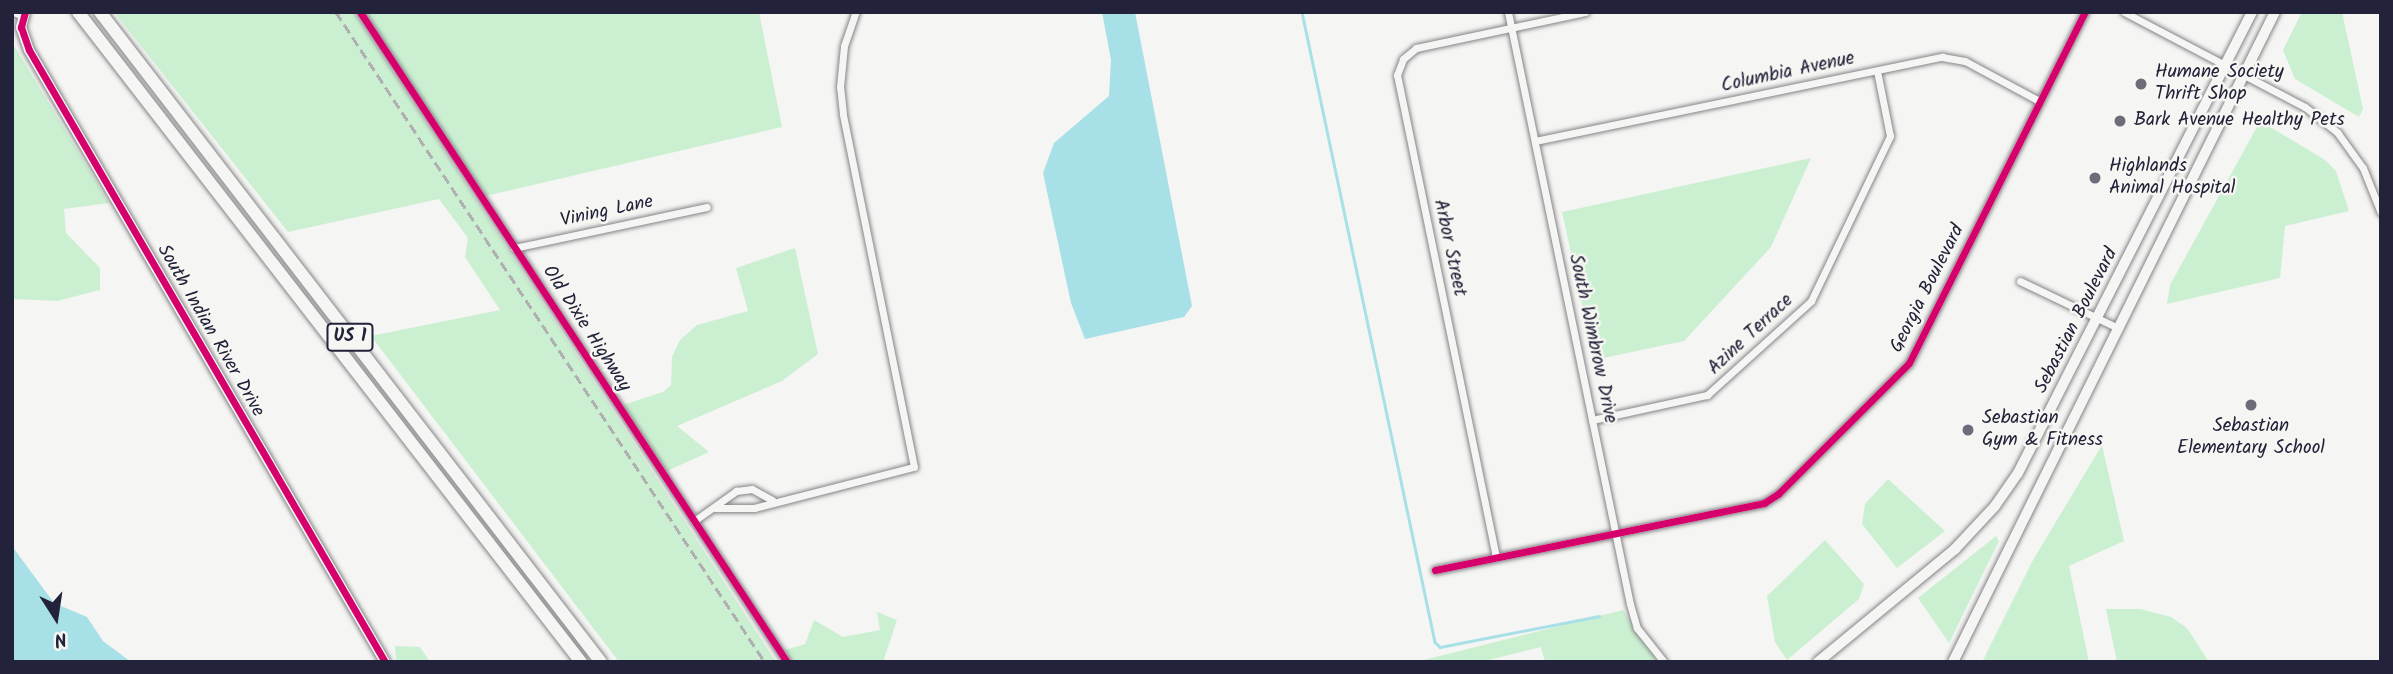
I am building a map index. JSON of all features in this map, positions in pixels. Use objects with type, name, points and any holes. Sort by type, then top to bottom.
[{"type":"main road","name":"US 1","points":[[78,12],[581,662]]},
{"type":"main road","name":"US 1","points":[[100,12],[601,662]]},
{"type":"main road","name":"Sebastian Boulevard","points":[[1818,662],[1955,549],[1995,506],[2034,447],[2252,12]]},
{"type":"main road","name":"Sebastian Boulevard","points":[[1953,662],[2275,12]]},
{"type":"main road","name":"South Indian River Drive","points":[[21,14],[21,27],[29,50],[385,662]]},
{"type":"main road","points":[[353,368],[378,372]]},
{"type":"main road","points":[[374,395],[401,402]]},
{"type":"street","name":"Old Dixie Highway","points":[[359,12],[788,662]]},
{"type":"street","points":[[715,508],[754,508],[772,500],[910,470],[915,462],[843,114],[840,87],[844,46],[856,12]]},
{"type":"street","name":"South Wimbrow Drive","points":[[1508,12],[1615,534],[1637,628],[1664,662]]},
{"type":"street","name":"Arbor Street","points":[[1496,558],[1397,75],[1403,59],[1416,48],[1585,12]]},
{"type":"street","name":"Georgia Boulevard","points":[[1435,570],[1764,503],[1898,379],[2085,12]]},
{"type":"street","points":[[2124,12],[2305,107],[2337,132],[2363,168],[2381,213]]},
{"type":"street","name":"Columbia Avenue","points":[[1535,141],[1942,57],[1965,61],[2039,101]]},
{"type":"street","name":"Azine Terrace","points":[[1592,420],[1707,395],[1811,301],[1890,136],[1877,71]]},
{"type":"street","name":"Vining Lane","points":[[514,248],[707,207]]},
{"type":"street","points":[[2020,281],[2118,328]]},
{"type":"street","points":[[694,521],[715,508],[725,495],[743,489],[760,491],[772,500]]},
{"type":"green space","points":[[114,12],[354,12],[776,662],[619,662],[371,336],[500,310],[465,257],[468,238],[439,199],[288,232]]},
{"type":"green space","points":[[365,12],[759,12],[782,127],[485,196]]},
{"type":"green space","points":[[2302,12],[2342,12],[2363,109],[2359,117],[2295,79],[2283,50]]},
{"type":"green space","points":[[12,42],[109,203],[64,209],[66,233],[100,268],[100,290],[57,301],[12,299]]},
{"type":"green space","points":[[2265,124],[2325,160],[2336,171],[2349,211],[2285,226],[2280,278],[2167,304],[2170,285],[2258,125]]},
{"type":"green space","points":[[1811,158],[1771,247],[1684,341],[1594,360],[1562,212]]},
{"type":"green space","points":[[795,248],[818,354],[782,381],[677,426],[709,452],[667,471],[623,405],[663,392],[671,385],[672,357],[680,340],[697,325],[748,311],[736,268]]},
{"type":"green space","points":[[2102,445],[2124,541],[2069,566],[2089,662],[1982,662],[2033,560]]},
{"type":"green space","points":[[1888,479],[1945,531],[1897,568],[1862,524],[1865,504]]},
{"type":"green space","points":[[1996,536],[1999,541],[1949,643],[1918,598]]},
{"type":"green space","points":[[1825,540],[1864,584],[1859,599],[1787,660],[1775,642],[1767,596]]},
{"type":"green space","points":[[2106,609],[2140,609],[2171,617],[2187,628],[2209,662],[2117,662]]},
{"type":"green space","points":[[1623,610],[1658,662],[1545,662],[1541,647],[1481,662],[1416,662]]},
{"type":"green space","points":[[877,612],[897,620],[883,662],[793,662],[785,650],[805,644],[814,620],[843,637],[880,630]]},
{"type":"green space","points":[[395,646],[420,647],[430,662],[396,662]]},
{"type":"water","points":[[1102,12],[1135,12],[1192,306],[1184,317],[1085,339],[1071,303],[1043,173],[1054,143],[1109,96],[1111,60]]},
{"type":"water","points":[[12,546],[54,603],[87,617],[103,641],[131,662],[12,662]]},
{"type":"waterway","points":[[1302,12],[1435,642],[1440,647],[1599,616]]},
{"type":"railway","points":[[336,12],[765,662]]},
{"type":"cycle path","points":[[25,12],[21,27],[29,50],[385,662]]},
{"type":"cycle path","points":[[360,12],[787,662]]},
{"type":"cycle path","points":[[1435,570],[1764,503],[1778,494],[1909,363],[2085,12]]},
{"type":"place","name":"Humane Society Thrift Shop","points":[[2141,84]]},
{"type":"place","name":"Bark Avenue Healthy Pets","points":[[2120,121]]},
{"type":"place","name":"Highlands Animal Hospital","points":[[2095,178]]},
{"type":"place","name":"Sebastian Elementary School","points":[[2251,405]]},
{"type":"place","name":"Sebastian Gym & Fitness","points":[[1968,430]]}]
